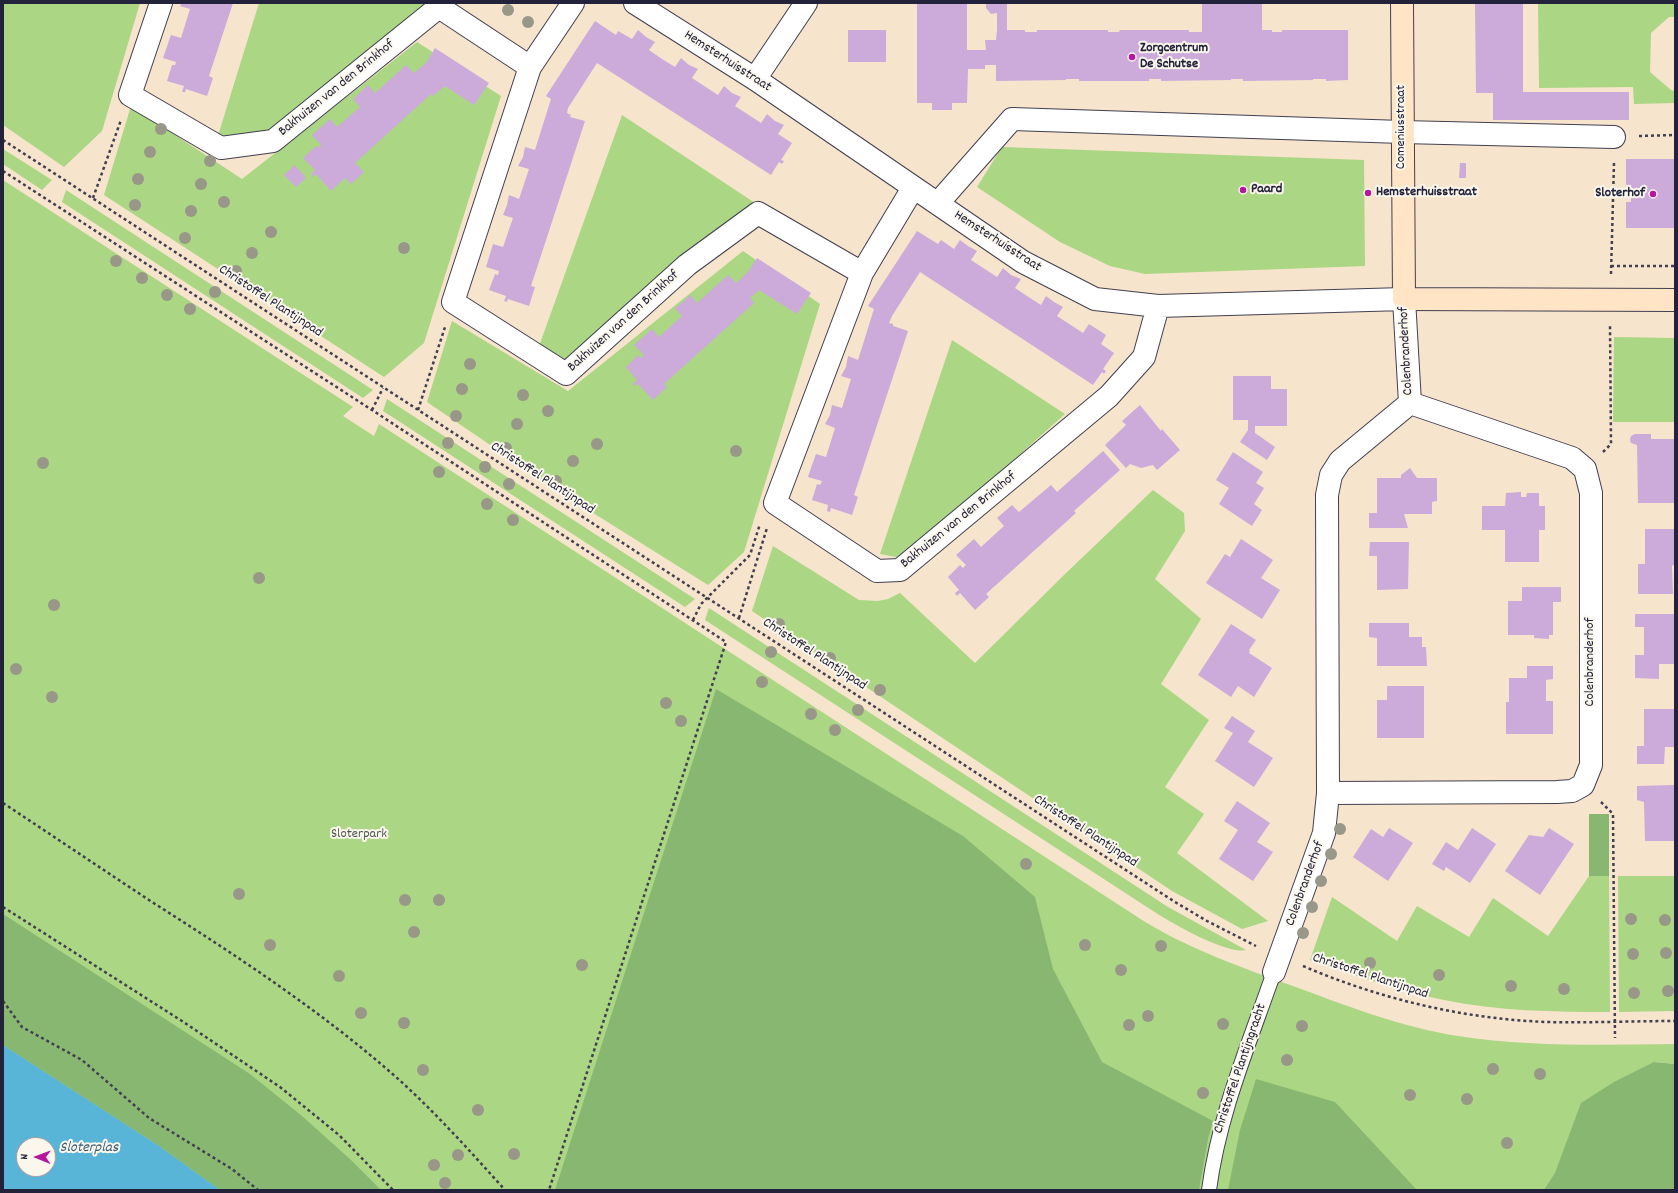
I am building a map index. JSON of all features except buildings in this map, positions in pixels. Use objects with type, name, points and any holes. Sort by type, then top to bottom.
[{"type":"street","points":[[130,95],[161,3]]},
{"type":"street","points":[[453,302],[530,67],[573,3]]},
{"type":"street","name":"Hemsterhuisstraat","points":[[635,3],[755,79],[1023,262],[1095,299],[1158,306],[1404,300],[1675,300]]},
{"type":"street","points":[[755,79],[806,3]]},
{"type":"street","name":"Comeniusstraat","points":[[1402,3],[1404,300]]},
{"type":"street","name":"Bakhuizen van den Brinkhof","points":[[130,95],[221,148],[273,141],[439,7],[530,67]]},
{"type":"street","name":"Hemsterhuisstraat","points":[[938,203],[1012,118],[1402,132],[1614,137]]},
{"type":"street","points":[[775,503],[862,273],[913,188]]},
{"type":"street","name":"Bakhuizen van den Brinkhof","points":[[453,302],[566,374],[687,265],[758,213],[862,273]]},
{"type":"street","name":"Colenbranderhof","points":[[1404,300],[1410,404]]},
{"type":"street","name":"Bakhuizen van den Brinkhof","points":[[775,503],[877,571],[900,570],[1109,396],[1144,357],[1158,306]]},
{"type":"street","name":"Colenbranderhof","points":[[1410,404],[1572,458],[1585,469],[1591,493],[1591,765],[1583,785]]},
{"type":"street","name":"Colenbranderhof","points":[[1277,964],[1324,833],[1328,793],[1327,503],[1331,475],[1340,461],[1410,404]]},
{"type":"street","points":[[1328,793],[1558,792],[1572,791],[1583,785]]},
{"type":"lane","name":"Christoffel Plantijngracht","points":[[1209,1190],[1219,1132],[1230,1095],[1277,964]]},
{"type":"path","points":[[93,199],[130,95]]},
{"type":"path","points":[[1675,136],[1614,137],[1611,266],[1675,266]]},
{"type":"path","name":"Christoffel Plantijnpad","points":[[3,140],[1175,902],[1252,945],[1277,964],[1324,975],[1385,995],[1446,1010],[1548,1022],[1675,1021]]},
{"type":"path","points":[[3,171],[726,642],[549,1190]]},
{"type":"path","points":[[1585,469],[1611,444],[1610,299]]},
{"type":"path","points":[[418,410],[453,302]]},
{"type":"path","points":[[372,410],[383,388]]},
{"type":"path","points":[[693,620],[707,598],[750,555],[764,513],[775,503]]},
{"type":"path","points":[[739,618],[775,503]]},
{"type":"path","points":[[1583,785],[1613,814],[1614,1038]]},
{"type":"path","points":[[3,803],[226,949],[334,1026],[425,1104],[505,1190]]},
{"type":"path","points":[[3,907],[189,1025],[275,1083],[339,1135],[393,1190]]},
{"type":"path","points":[[3,1001],[22,1027],[82,1060],[148,1118],[232,1169],[258,1190]]},
{"type":"green space","points":[[3,3],[140,3],[102,131],[64,167],[3,125]]},
{"type":"green space","points":[[259,3],[430,3],[266,138],[217,139]]},
{"type":"green space","points":[[1538,3],[1675,3],[1675,17],[1669,17],[1651,33],[1650,72],[1671,90],[1675,91],[1675,103],[1634,104],[1633,87],[1539,88]]},
{"type":"green space","points":[[417,42],[501,96],[424,343],[384,377],[104,195],[131,106],[242,179]]},
{"type":"green space","points":[[622,115],[755,203],[562,366],[538,349]]},
{"type":"green space","points":[[1002,147],[1364,160],[1365,266],[1145,274],[1110,266],[1060,242],[977,187]]},
{"type":"green space","points":[[3,149],[52,180],[42,190],[3,164]]},
{"type":"green space","name":"Sloterpark","points":[[3,180],[353,407],[343,416],[374,436],[379,424],[1142,920],[1178,940],[1233,964],[1352,1008],[1436,1032],[1485,1040],[1539,1044],[1675,1044],[1675,1064],[1654,1062],[1675,1190],[38,1190],[20,1177],[56,1177],[56,1137],[16,1137],[16,1174],[3,1165]]},
{"type":"green space","points":[[66,190],[373,390],[363,398],[62,202]]},
{"type":"green space","points":[[743,251],[820,304],[744,552],[708,585],[555,489],[427,402],[452,321],[568,391]]},
{"type":"green space","points":[[1614,337],[1675,338],[1675,422],[1613,422]]},
{"type":"green space","points":[[952,340],[1065,414],[911,552],[896,557],[880,554]]},
{"type":"green space","points":[[387,399],[695,599],[685,607],[383,411]]},
{"type":"green space","points":[[1153,490],[1184,513],[1185,531],[1155,579],[1201,619],[1161,684],[1209,720],[1165,787],[1204,814],[1177,853],[1268,921],[1242,929],[1172,891],[752,611],[773,546],[859,600],[878,601],[888,599],[900,593],[975,663]]},
{"type":"green space","points":[[709,608],[1168,907],[1246,950],[1237,950],[1225,947],[1197,936],[1158,914],[705,620]]},
{"type":"green space","points":[[716,689],[963,836],[1035,897],[1053,969],[1102,1062],[1213,1121],[1208,1139],[1199,1190],[555,1190]]},
{"type":"green space","points":[[1589,814],[1609,814],[1609,876],[1589,876]]},
{"type":"green space","points":[[1589,876],[1609,876],[1610,1012],[1505,1009],[1464,1004],[1393,987],[1310,960],[1332,897],[1397,941],[1417,906],[1469,937],[1493,898],[1548,936]]},
{"type":"green space","points":[[1618,876],[1675,876],[1675,1011],[1619,1012]]},
{"type":"green space","points":[[3,914],[250,1074],[302,1116],[351,1160],[381,1190],[220,1190],[159,1146],[3,1045]]},
{"type":"green space","points":[[1654,1062],[1675,1064],[1675,1190],[1544,1190],[1555,1173],[1581,1103],[1614,1082]]},
{"type":"green space","points":[[1256,1079],[1335,1102],[1417,1190],[1228,1190],[1240,1130]]},
{"type":"water","name":"Sloterplas","points":[[3,1045],[159,1146],[220,1190],[3,1190]]},
{"type":"place","name":"Zorgcentrum De Schutse","points":[[1132,57]]},
{"type":"place","name":"Paard","points":[[1243,190]]},
{"type":"place","name":"Hemsterhuisstraat","points":[[1368,193]]},
{"type":"place","name":"Sloterhof","points":[[1653,194]]}]
